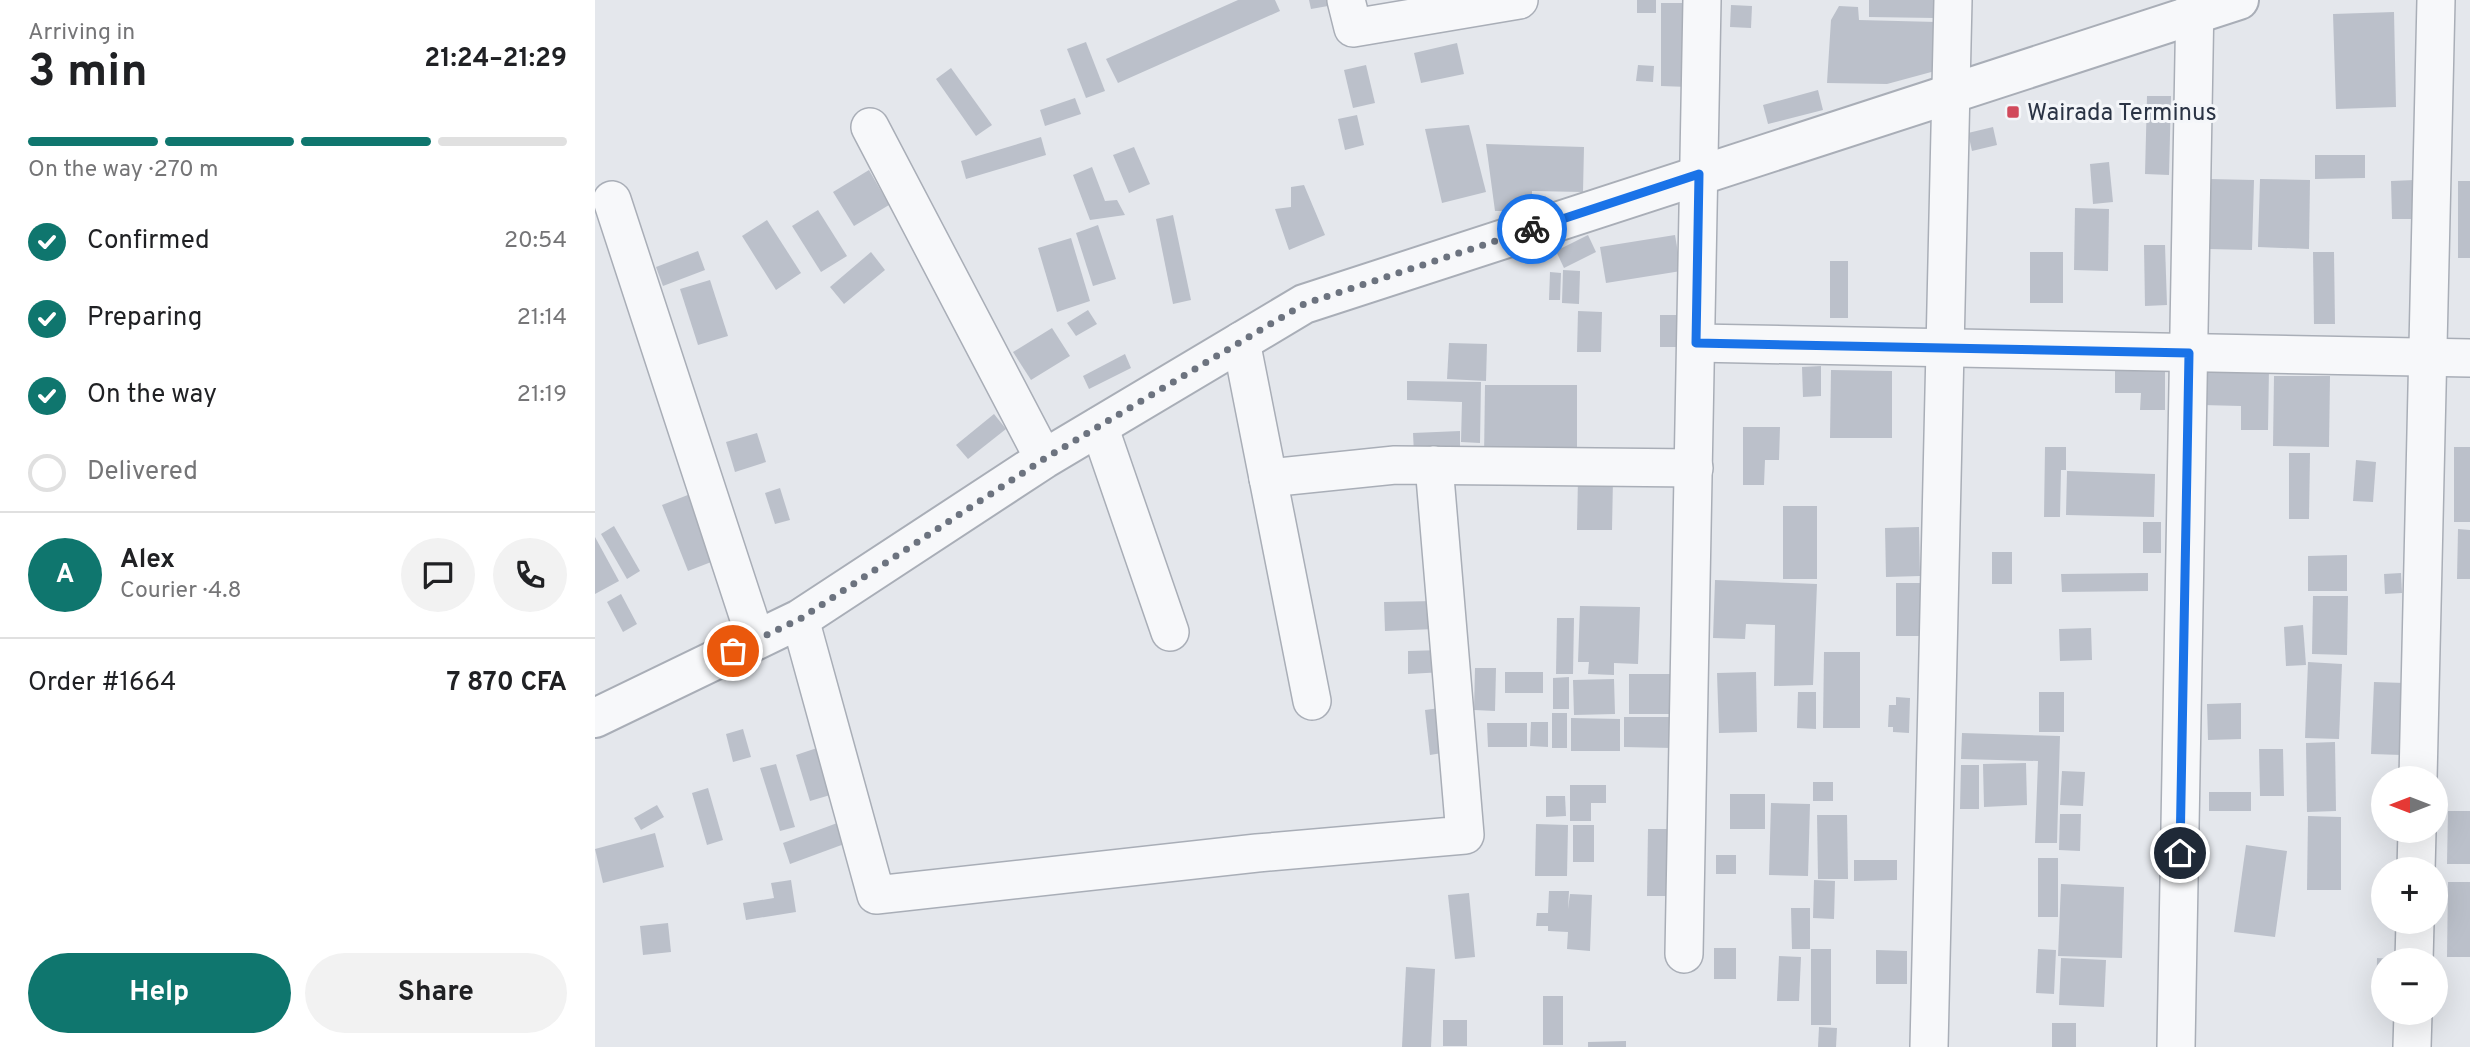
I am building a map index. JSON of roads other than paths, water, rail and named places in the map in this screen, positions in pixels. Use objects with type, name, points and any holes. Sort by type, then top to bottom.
[{"type":"street","points":[[1346,0],[1353,28],[1461,5],[1519,0]]},
{"type":"street","points":[[1684,954],[1702,0]]},
{"type":"street","points":[[1929,1047],[1953,0]]},
{"type":"street","points":[[595,718],[800,619],[1044,459],[1304,304],[1951,92],[2195,8],[2239,0]]},
{"type":"street","points":[[2419,766],[2436,0]]},
{"type":"street","points":[[2176,1047],[2195,8]]},
{"type":"street","points":[[870,127],[1044,459]]},
{"type":"street","points":[[612,200],[756,640]]},
{"type":"street","points":[[1241,341],[1312,701]]},
{"type":"street","points":[[1696,343],[2470,358]]},
{"type":"street","points":[[1099,426],[1170,632]]},
{"type":"street","points":[[1268,478],[1395,464],[1694,468]]},
{"type":"street","points":[[800,619],[876,895],[1257,853],[1465,835],[1434,465]]},
{"type":"street","points":[[2412,1047],[2413,1025]]},
{"type":"place","name":"Wairada Terminus","points":[[2013,112]]}]
